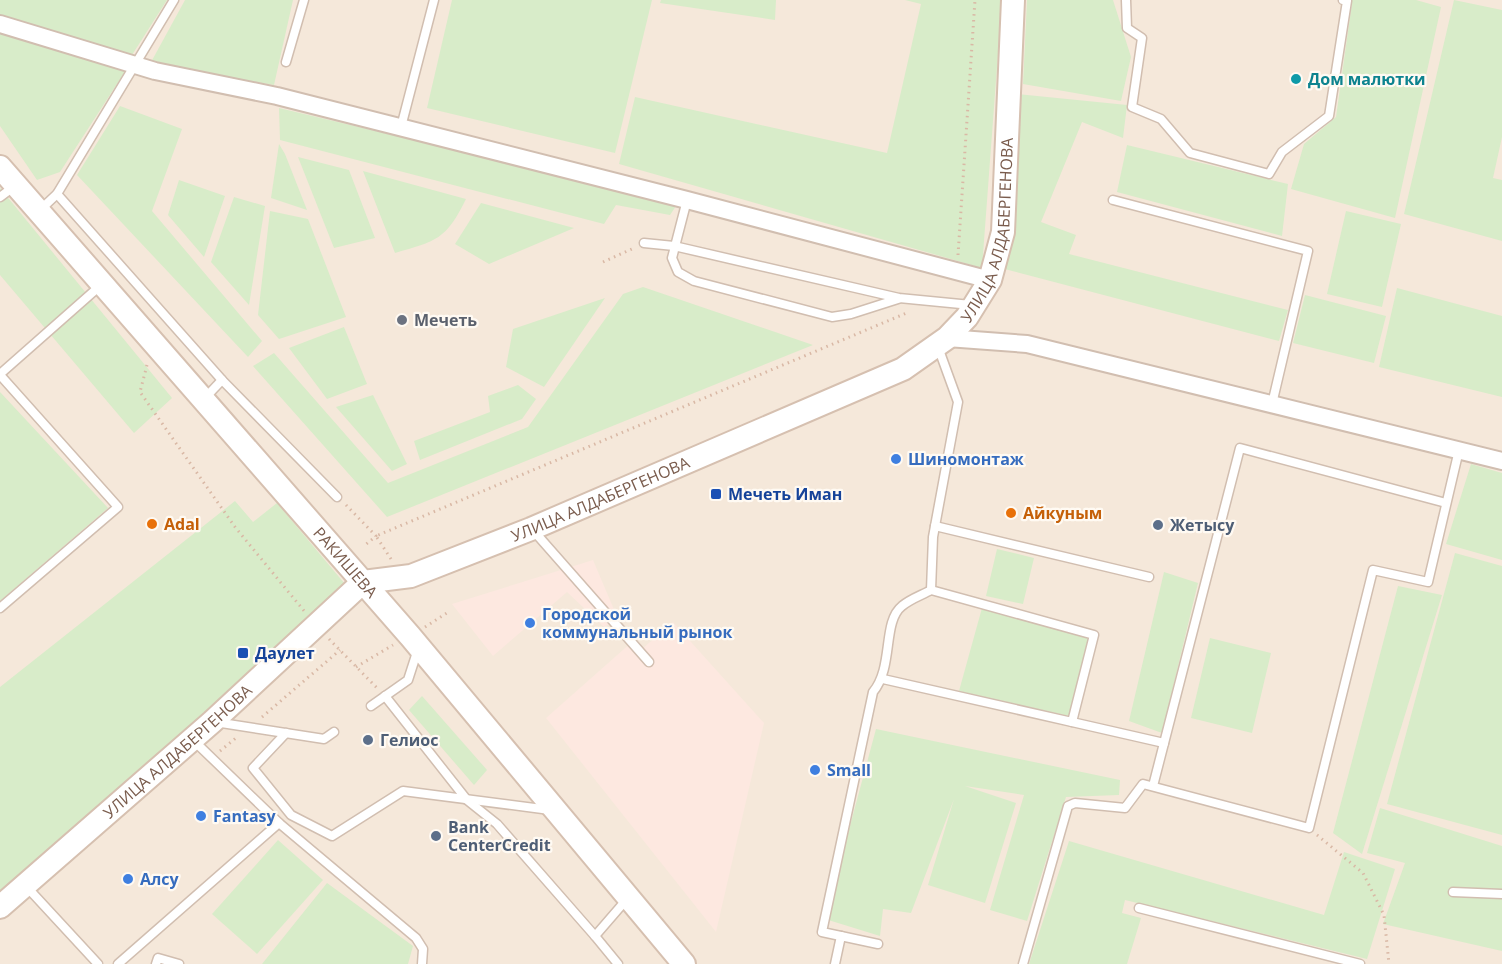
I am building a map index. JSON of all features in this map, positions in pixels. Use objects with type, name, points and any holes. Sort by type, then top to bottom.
[{"type":"street","name":"УЛИЦА АЛДАБЕРГЕНОВА","points":[[0,907],[212,722],[363,582],[404,577],[531,529],[903,369],[942,341],[974,306],[990,280],[1003,232],[1013,0]]},
{"type":"street","points":[[0,24],[155,71],[277,96],[990,280]]},
{"type":"street","name":"РАКИШЕВА","points":[[0,167],[8,191],[39,211],[363,582],[684,964]]},
{"type":"street","points":[[942,341],[1027,344],[1502,461]]},
{"type":"lane","points":[[39,211],[57,194],[174,0]]},
{"type":"lane","points":[[286,62],[304,0]]},
{"type":"lane","points":[[401,128],[434,0]]},
{"type":"lane","points":[[1126,0],[1126,28],[1142,38],[1132,107],[1161,119],[1190,153],[1269,174],[1282,152],[1329,116],[1347,1],[1343,0]]},
{"type":"lane","points":[[57,194],[222,381],[337,497]]},
{"type":"lane","points":[[687,200],[672,258],[675,267],[694,281],[823,316],[840,317],[899,298]]},
{"type":"lane","points":[[1113,200],[1308,251],[1272,404]]},
{"type":"lane","points":[[644,243],[674,246],[899,298],[974,306]]},
{"type":"lane","points":[[0,608],[118,507],[0,374],[102,284]]},
{"type":"lane","points":[[931,590],[935,526],[958,402],[942,341]]},
{"type":"lane","points":[[204,400],[222,381]]},
{"type":"lane","points":[[1153,786],[1240,448],[1446,503]]},
{"type":"lane","points":[[1023,964],[1068,806],[1075,803],[1125,807],[1138,786],[1143,784],[1309,828],[1373,570],[1428,582],[1458,450]]},
{"type":"lane","points":[[935,526],[1149,578]]},
{"type":"lane","points":[[531,529],[649,662]]},
{"type":"lane","points":[[878,944],[822,932],[873,692],[883,680],[895,615],[902,606],[931,590],[1094,634],[1072,722]]},
{"type":"lane","points":[[371,706],[408,680],[419,648]]},
{"type":"lane","points":[[883,680],[1164,743]]},
{"type":"lane","points":[[385,696],[467,800],[497,824],[618,964]]},
{"type":"lane","points":[[212,722],[324,739],[334,732]]},
{"type":"lane","points":[[286,733],[253,768],[291,814],[332,836],[403,791],[555,811]]},
{"type":"lane","points":[[192,739],[279,823],[416,938],[423,949],[422,964]]},
{"type":"lane","points":[[118,964],[279,823]]},
{"type":"lane","points":[[25,885],[98,964]]},
{"type":"lane","points":[[1453,892],[1502,894]]},
{"type":"lane","points":[[595,936],[628,898]]},
{"type":"lane","points":[[1139,908],[1360,964]]},
{"type":"lane","points":[[835,964],[842,936]]},
{"type":"lane","points":[[156,964],[158,958],[179,964]]},
{"type":"path","points":[[957,271],[975,0]]},
{"type":"path","points":[[603,262],[644,243]]},
{"type":"path","points":[[364,546],[376,536],[933,302]]},
{"type":"path","points":[[145,369],[140,392],[235,527],[315,625],[385,696]]},
{"type":"path","points":[[337,497],[376,536],[404,577]]},
{"type":"path","points":[[212,758],[340,650]]},
{"type":"path","points":[[1309,828],[1363,873],[1384,915],[1389,964]]},
{"type":"shaded area","points":[[0,0],[1502,0],[1502,964],[0,964]]},
{"type":"shaded area","points":[[593,560],[618,619],[604,627],[567,592],[493,656],[452,604]]},
{"type":"shaded area","points":[[673,622],[764,723],[716,932],[546,718],[633,641],[642,649]]},
{"type":"green space","points":[[0,0],[167,0],[132,55],[0,18]]},
{"type":"green space","points":[[185,0],[293,0],[274,85],[150,64]]},
{"type":"green space","points":[[452,0],[652,0],[615,153],[427,108]]},
{"type":"green space","points":[[661,0],[776,0],[775,20],[660,3]]},
{"type":"green space","points":[[905,0],[1002,0],[982,268],[619,164],[635,97],[887,153],[921,4]]},
{"type":"green space","points":[[1027,0],[1113,0],[1131,57],[1121,101],[1023,84]]},
{"type":"green space","points":[[1346,0],[1416,0],[1441,7],[1395,218],[1291,189],[1304,144],[1336,117],[1352,3]]},
{"type":"green space","points":[[1454,0],[1502,10],[1502,137],[1493,178],[1502,180],[1502,241],[1404,214]]},
{"type":"green space","points":[[0,31],[128,67],[60,172],[37,180],[0,126]]},
{"type":"green space","points":[[1017,94],[1127,105],[1123,138],[1082,122],[1041,222],[1076,235],[1069,254],[1288,310],[1279,341],[1001,268]]},
{"type":"green space","points":[[120,106],[182,129],[152,211],[262,341],[248,357],[77,175]]},
{"type":"green space","points":[[279,108],[678,203],[670,215],[616,205],[604,224],[280,140]]},
{"type":"green space","points":[[279,144],[285,154],[307,210],[271,198]]},
{"type":"green space","points":[[1127,145],[1288,184],[1282,236],[1117,192]]},
{"type":"green space","points":[[298,157],[349,170],[375,238],[334,248]]},
{"type":"green space","points":[[363,171],[466,199],[446,231],[421,245],[395,253]]},
{"type":"green space","points":[[179,180],[225,196],[204,257],[168,215]]},
{"type":"green space","points":[[0,188],[172,398],[134,433],[0,275]]},
{"type":"green space","points":[[234,197],[265,206],[249,305],[211,262]]},
{"type":"green space","points":[[481,203],[574,228],[489,264],[455,244]]},
{"type":"green space","points":[[270,211],[308,219],[346,317],[279,339],[258,315]]},
{"type":"green space","points":[[1346,211],[1401,224],[1382,307],[1327,294]]},
{"type":"green space","points":[[643,287],[813,345],[387,517],[253,366],[274,353],[388,483],[528,427],[623,294]]},
{"type":"green space","points":[[1397,288],[1502,316],[1502,397],[1379,367]]},
{"type":"green space","points":[[1305,295],[1386,316],[1374,363],[1293,343]]},
{"type":"green space","points":[[605,298],[544,387],[506,367],[513,329]]},
{"type":"green space","points":[[344,327],[367,384],[327,399],[289,348]]},
{"type":"green space","points":[[518,385],[536,399],[522,419],[420,460],[414,441],[490,412],[488,396]]},
{"type":"green space","points":[[0,392],[108,508],[0,601]]},
{"type":"green space","points":[[373,395],[407,464],[392,471],[336,407]]},
{"type":"green space","points":[[1471,464],[1502,473],[1502,560],[1446,544]]},
{"type":"green space","points":[[235,501],[253,522],[277,503],[350,590],[0,891],[0,687]]},
{"type":"green space","points":[[997,549],[1034,558],[1023,604],[986,596]]},
{"type":"green space","points":[[1455,553],[1502,566],[1502,835],[1387,804]]},
{"type":"green space","points":[[1164,572],[1198,583],[1162,733],[1129,721]]},
{"type":"green space","points":[[1398,586],[1442,595],[1362,854],[1333,833]]},
{"type":"green space","points":[[982,608],[1090,639],[1069,716],[959,691]]},
{"type":"green space","points":[[1210,638],[1271,653],[1252,733],[1191,718]]},
{"type":"green space","points":[[422,696],[487,770],[474,785],[409,710]]},
{"type":"green space","points":[[876,729],[1120,780],[1119,795],[1066,797],[1027,921],[990,910],[1024,795],[965,786],[1016,803],[985,903],[928,885],[954,799],[911,913],[883,909],[880,936],[825,919]]},
{"type":"green space","points":[[1380,808],[1502,846],[1502,951],[1383,924],[1405,863],[1367,853]]},
{"type":"green space","points":[[278,840],[323,880],[257,954],[212,914]]},
{"type":"green space","points":[[1069,841],[1324,915],[1344,852],[1395,869],[1367,959],[1125,900],[1122,913],[1141,918],[1127,964],[1029,964]]},
{"type":"green space","points":[[327,883],[413,946],[408,964],[262,964]]},
{"type":"place","name":"Дом малютки","points":[[1296,79]]},
{"type":"place","name":"Мечеть","points":[[402,320]]},
{"type":"place","name":"Шиномонтаж","points":[[896,459]]},
{"type":"place","name":"Мечеть Иман","points":[[716,494]]},
{"type":"place","name":"Айкуным","points":[[1011,513]]},
{"type":"place","name":"Adal","points":[[152,524]]},
{"type":"place","name":"Жетысу","points":[[1158,525]]},
{"type":"place","name":"Городской коммунальный рынок","points":[[530,623]]},
{"type":"place","name":"Даулет","points":[[243,653]]},
{"type":"place","name":"Гелиос","points":[[368,740]]},
{"type":"place","name":"Small","points":[[815,770]]},
{"type":"place","name":"Fantasy","points":[[201,816]]},
{"type":"place","name":"Bank CenterCredit","points":[[436,836]]},
{"type":"place","name":"Алсу","points":[[128,879]]}]
